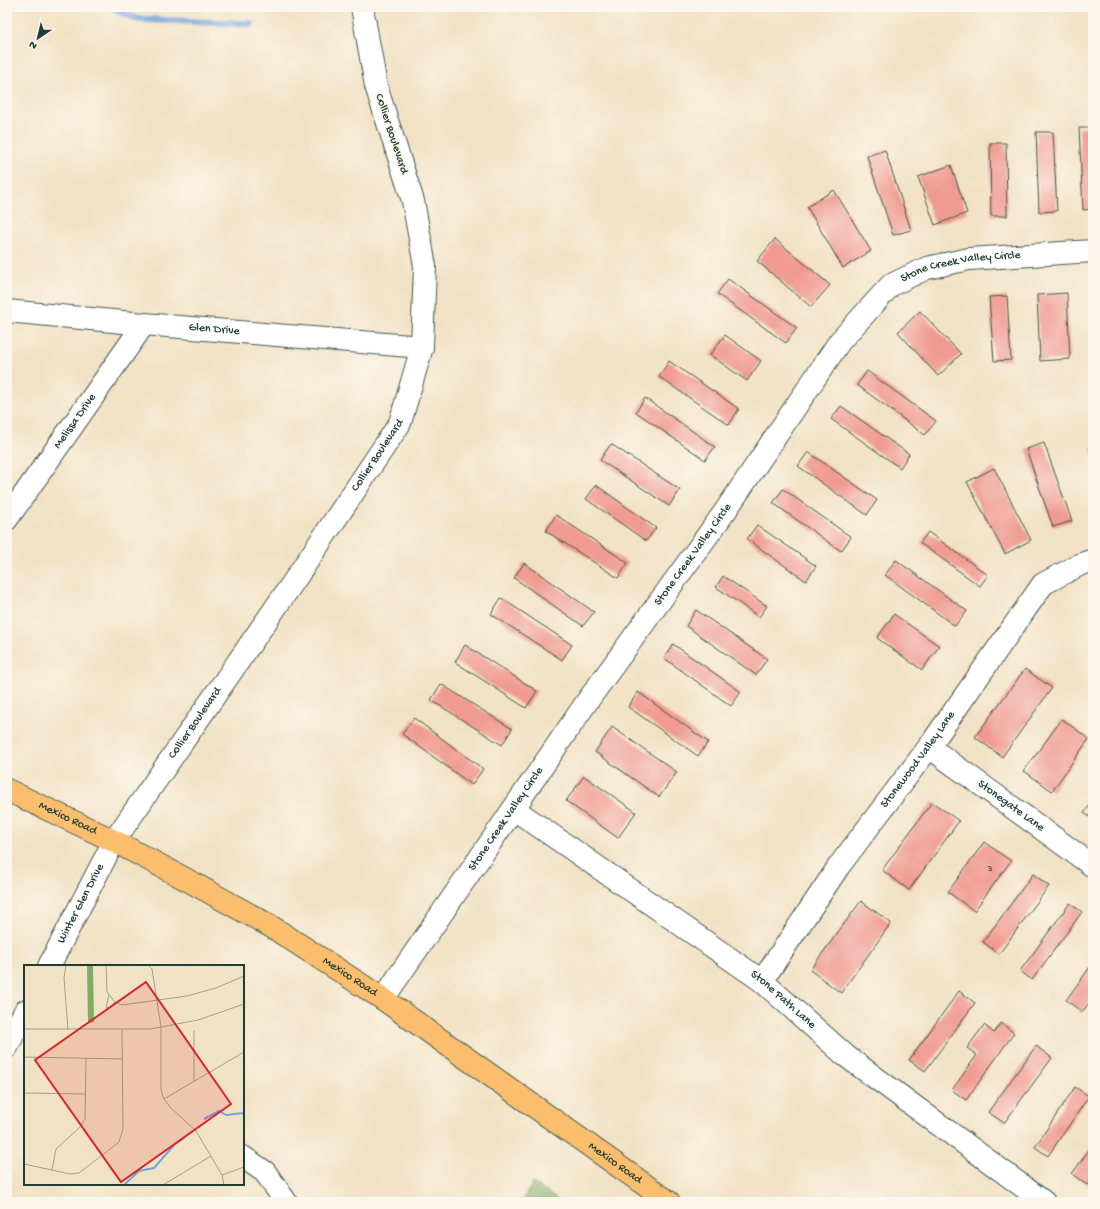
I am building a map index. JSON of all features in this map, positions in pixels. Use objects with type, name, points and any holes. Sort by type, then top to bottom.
[{"type":"main road","name":"Mexico Road","points":[[7,790],[114,841],[272,927],[382,999],[669,1202]]},
{"type":"street","name":"Collier Boulevard","points":[[114,841],[294,581],[400,423],[422,347],[425,266],[413,201],[376,86],[362,7]]},
{"type":"street","name":"Stone Creek Valley Circle","points":[[382,999],[586,703],[726,510],[840,341],[891,285],[927,268],[969,260],[1093,251]]},
{"type":"street","name":"Glen Drive","points":[[7,311],[422,347]]},
{"type":"street","name":"Melissa Drive","points":[[7,519],[144,324]]},
{"type":"street","name":"Stonewood Valley Lane","points":[[762,981],[839,866],[928,747],[1042,584],[1079,565],[1093,560]]},
{"type":"street","name":"Stonegate Lane","points":[[928,747],[1093,866]]},
{"type":"street","name":"Stone Path Lane","points":[[514,809],[762,981],[846,1056],[1044,1202]]},
{"type":"street","name":"Winter Glen Drive","points":[[50,965],[114,841]]},
{"type":"street","points":[[7,1047],[19,1022]]},
{"type":"street","points":[[244,1158],[265,1172],[286,1202]]},
{"type":"green space","points":[[533,1183],[561,1202],[521,1202]]},
{"type":"building","points":[[1079,128],[1093,128],[1093,209],[1083,210]]},
{"type":"building","points":[[1036,132],[1053,132],[1057,211],[1039,212]]},
{"type":"building","points":[[990,143],[1006,143],[1007,216],[991,216]]},
{"type":"building","points":[[885,150],[911,230],[893,235],[867,156]]},
{"type":"building","points":[[951,165],[967,213],[935,225],[918,177]]},
{"type":"building","points":[[834,190],[871,251],[843,268],[807,207]]},
{"type":"building","points":[[775,239],[830,285],[811,307],[757,261]]},
{"type":"building","points":[[728,279],[797,328],[786,343],[717,294]]},
{"type":"building","points":[[1067,293],[1070,359],[1040,361],[1037,295]]},
{"type":"building","points":[[1007,296],[1011,360],[994,361],[989,297]]},
{"type":"building","points":[[920,311],[961,354],[938,376],[898,332]]},
{"type":"building","points":[[725,335],[761,361],[747,381],[710,355]]},
{"type":"building","points":[[669,361],[739,409],[729,425],[659,377]]},
{"type":"building","points":[[867,371],[936,421],[925,435],[857,385]]},
{"type":"building","points":[[645,398],[715,447],[705,460],[636,412]]},
{"type":"building","points":[[841,406],[909,454],[900,468],[831,419]]},
{"type":"building","points":[[1044,443],[1072,521],[1053,527],[1026,449]]},
{"type":"building","points":[[611,444],[680,490],[669,506],[600,460]]},
{"type":"building","points":[[1093,447],[1093,457],[1090,448]]},
{"type":"building","points":[[808,452],[877,500],[867,515],[798,466]]},
{"type":"building","points":[[994,468],[1031,540],[1005,554],[967,482]]},
{"type":"building","points":[[596,485],[656,528],[646,541],[586,499]]},
{"type":"building","points":[[783,489],[851,537],[841,551],[773,503]]},
{"type":"building","points":[[556,515],[628,563],[618,578],[546,531]]},
{"type":"building","points":[[757,525],[816,566],[806,581],[747,539]]},
{"type":"building","points":[[928,532],[988,575],[980,586],[920,543]]},
{"type":"building","points":[[896,560],[967,611],[955,626],[885,575]]},
{"type":"building","points":[[524,563],[594,612],[583,626],[514,578]]},
{"type":"building","points":[[723,576],[767,606],[759,617],[716,587]]},
{"type":"building","points":[[501,598],[572,645],[562,660],[491,614]]},
{"type":"building","points":[[696,610],[767,659],[756,675],[686,626]]},
{"type":"building","points":[[894,614],[939,646],[922,670],[877,638]]},
{"type":"building","points":[[673,644],[741,692],[731,706],[664,658]]},
{"type":"building","points":[[465,645],[537,691],[526,708],[455,662]]},
{"type":"building","points":[[1025,669],[1052,688],[1002,757],[975,737]]},
{"type":"building","points":[[441,684],[512,729],[502,745],[431,700]]},
{"type":"building","points":[[638,692],[708,742],[698,756],[628,707]]},
{"type":"building","points":[[414,718],[483,769],[472,785],[402,734]]},
{"type":"building","points":[[1062,719],[1089,739],[1052,791],[1024,771]]},
{"type":"building","points":[[612,727],[677,772],[659,797],[595,752]]},
{"type":"building","points":[[584,776],[636,812],[618,838],[566,801]]},
{"type":"building","points":[[1093,801],[1093,819],[1084,813]]},
{"type":"building","points":[[932,802],[959,821],[909,890],[882,870]]},
{"type":"building","points":[[984,842],[1011,861],[974,911],[948,892]]},
{"type":"building","points":[[1033,874],[1049,886],[999,954],[983,942]]},
{"type":"building","points":[[861,901],[891,923],[841,993],[810,970]]},
{"type":"building","points":[[1070,903],[1082,912],[1032,980],[1020,971]]},
{"type":"building","points":[[1093,963],[1093,998],[1082,1012],[1066,1000]]},
{"type":"building","points":[[959,991],[975,1003],[925,1071],[909,1060]]},
{"type":"building","points":[[1001,1023],[1014,1033],[966,1100],[952,1090],[977,1055],[967,1048],[984,1025],[994,1033]]},
{"type":"building","points":[[1036,1046],[1052,1058],[1004,1123],[988,1112]]},
{"type":"building","points":[[1075,1087],[1089,1096],[1048,1156],[1035,1147]]},
{"type":"building","points":[[1093,1144],[1093,1176],[1087,1185],[1072,1174]]},
{"type":"waterway","points":[[115,7],[116,10],[136,19],[251,24]]}]
